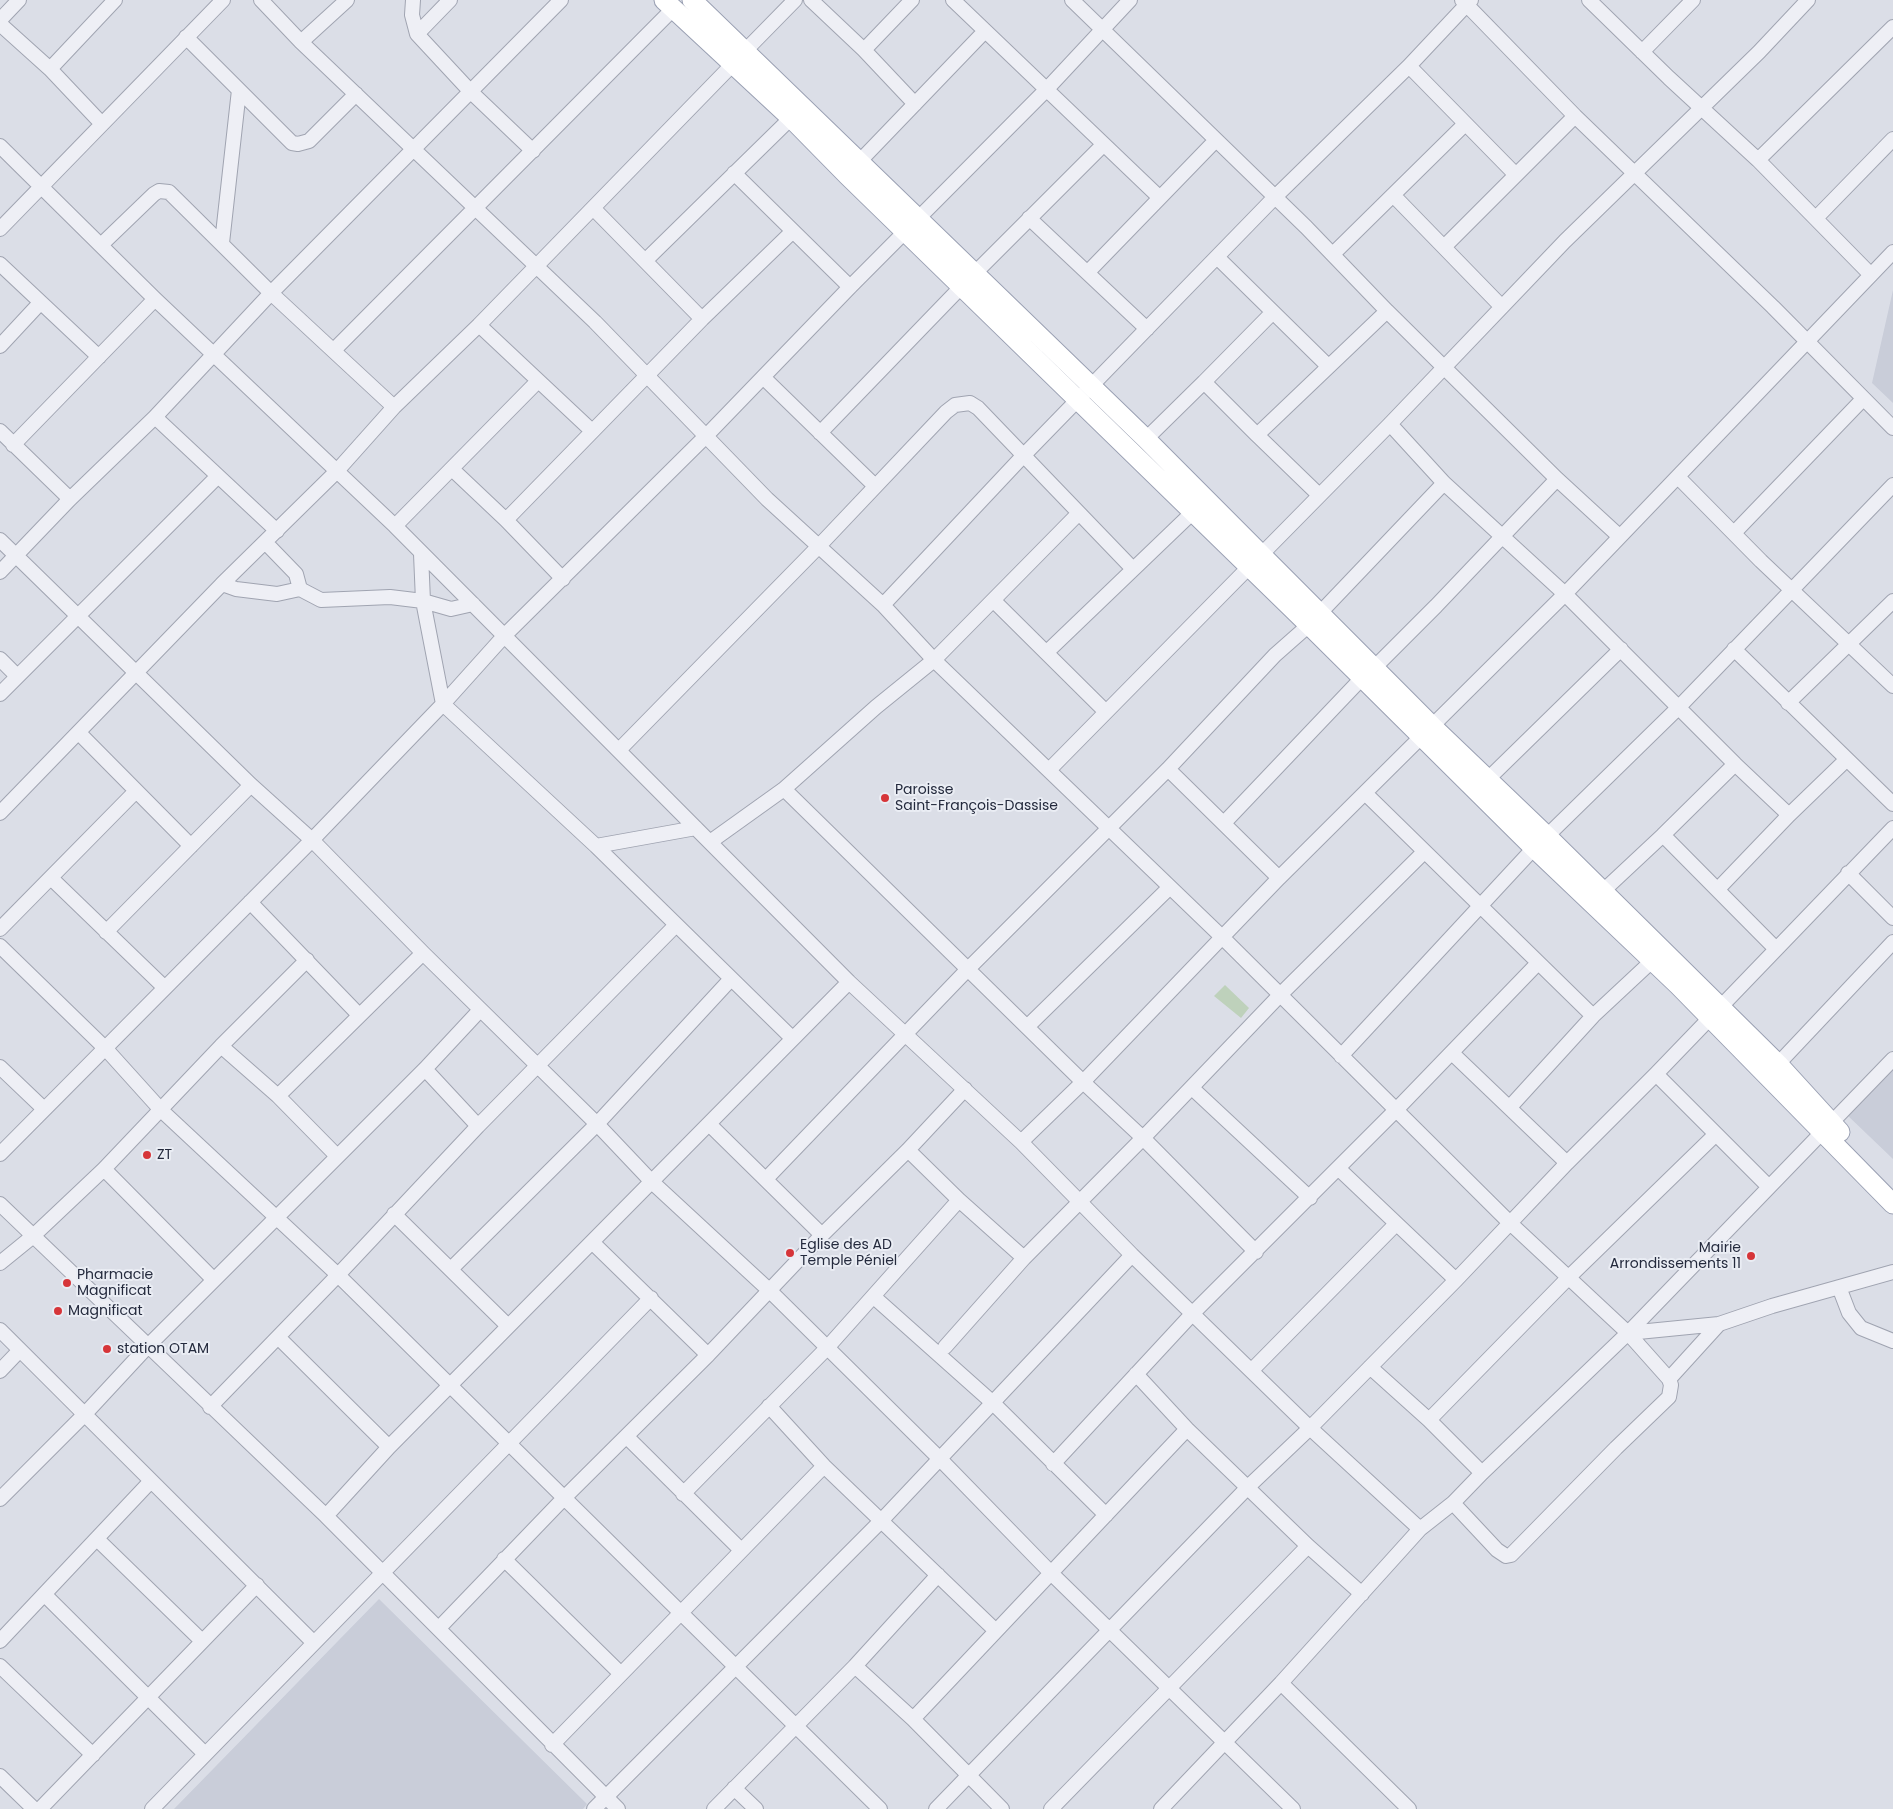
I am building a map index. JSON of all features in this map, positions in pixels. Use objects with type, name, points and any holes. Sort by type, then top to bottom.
[{"type":"main road","points":[[692,0],[791,118],[905,232],[969,280],[1091,387],[1146,439],[1254,562]]},
{"type":"main road","points":[[669,5],[739,58],[859,162],[918,218],[969,280],[1078,402],[1193,512],[1254,562],[1315,619],[1540,842],[1652,960],[1778,1064],[1827,1128],[1893,1187]]},
{"type":"main road","points":[[1427,731],[1488,779],[1540,842],[1602,892],[1827,1128],[1893,1204]]},
{"type":"street","points":[[19,0],[0,22],[50,69],[102,124]]},
{"type":"street","points":[[50,69],[115,0]]},
{"type":"street","points":[[0,229],[41,184],[223,0]]},
{"type":"street","points":[[261,0],[301,42],[648,375],[767,499],[883,605],[934,660],[1108,830],[1222,937],[1509,1222],[1628,1333],[1669,1379],[1671,1385],[1669,1397],[1511,1555],[1506,1556],[1497,1550],[1453,1504]]},
{"type":"street","points":[[301,42],[347,0]]},
{"type":"street","points":[[413,0],[412,15],[417,34],[470,92],[533,151]]},
{"type":"street","points":[[417,34],[450,0]]},
{"type":"street","points":[[0,572],[70,499],[156,417],[271,293],[561,0]]},
{"type":"street","points":[[0,814],[138,674],[222,584],[336,472],[394,406],[480,326],[795,0]]},
{"type":"street","points":[[811,0],[864,50],[915,104]]},
{"type":"street","points":[[864,50],[912,0]]},
{"type":"street","points":[[953,0],[1159,197]]},
{"type":"street","points":[[1072,0],[1333,254],[1387,311],[1557,479],[1619,536]]},
{"type":"street","points":[[0,1154],[312,840],[443,704],[505,635],[764,378],[850,287],[1046,90],[1130,0]]},
{"type":"street","points":[[1589,0],[1817,217],[1871,275]]},
{"type":"street","points":[[1642,52],[1693,0]]},
{"type":"street","points":[[1048,770],[1390,424],[1501,306],[1702,108],[1808,0]]},
{"type":"street","points":[[883,605],[1022,456],[1078,402],[1275,197],[1409,66],[1467,2],[1575,116],[1636,173],[1893,428]]},
{"type":"street","points":[[334,350],[533,151],[669,5]]},
{"type":"street","points":[[1758,160],[1893,27]]},
{"type":"street","points":[[859,162],[984,31]]},
{"type":"street","points":[[186,37],[292,143],[298,144],[309,141],[356,94]]},
{"type":"street","points":[[1409,66],[1516,175]]},
{"type":"street","points":[[222,244],[239,90]]},
{"type":"street","points":[[1444,247],[1575,116]]},
{"type":"street","points":[[645,261],[791,118]]},
{"type":"street","points":[[1333,254],[1465,124]]},
{"type":"street","points":[[1817,217],[1893,139]]},
{"type":"street","points":[[1088,272],[1216,140]]},
{"type":"street","points":[[820,433],[1029,218],[1103,145]]},
{"type":"street","points":[[0,146],[41,184],[156,299],[395,526],[849,982],[1021,1142],[1132,1255],[1310,1428],[1420,1529]]},
{"type":"street","points":[[734,173],[850,287]]},
{"type":"street","points":[[101,245],[154,194],[165,191],[169,192],[271,293],[394,406]]},
{"type":"street","points":[[1393,195],[1501,306]]},
{"type":"street","points":[[593,208],[702,319]]},
{"type":"street","points":[[1029,218],[1147,329]]},
{"type":"street","points":[[506,520],[702,319],[793,231]]},
{"type":"street","points":[[1021,1142],[1083,1082],[1279,878],[1366,794],[1565,594],[1893,252]]},
{"type":"street","points":[[1217,257],[1328,366]]},
{"type":"street","points":[[0,264],[99,357]]},
{"type":"street","points":[[13,445],[156,299]]},
{"type":"street","points":[[0,346],[40,303]]},
{"type":"street","points":[[1257,435],[1387,311]]},
{"type":"street","points":[[1146,439],[1273,312]]},
{"type":"street","points":[[480,326],[537,382],[592,431]]},
{"type":"street","points":[[764,378],[874,485]]},
{"type":"street","points":[[395,526],[537,382]]},
{"type":"street","points":[[1204,382],[1319,495]]},
{"type":"street","points":[[1734,533],[1863,399]]},
{"type":"street","points":[[618,750],[946,412],[964,402],[978,408],[1022,456],[1132,568]]},
{"type":"street","points":[[156,417],[276,531]]},
{"type":"street","points":[[1390,424],[1444,482],[1565,594],[1735,764],[1789,815]]},
{"type":"street","points":[[0,431],[70,499]]},
{"type":"street","points":[[452,469],[563,578]]},
{"type":"street","points":[[0,694],[217,477]]},
{"type":"street","points":[[1678,477],[1791,590],[1893,686]]},
{"type":"street","points":[[1224,823],[1557,479]]},
{"type":"street","points":[[766,1179],[907,1035],[968,969],[1168,769],[1275,656],[1315,619],[1444,482]]},
{"type":"street","points":[[1342,1056],[1540,842],[1680,707],[1893,485]]},
{"type":"street","points":[[1046,652],[1132,568],[1193,512]]},
{"type":"street","points":[[710,842],[784,789],[876,707],[934,660],[1078,514]]},
{"type":"street","points":[[0,540],[250,785],[312,840],[480,1010],[539,1065],[652,1182],[770,1291],[826,1349],[940,1459],[1052,1574],[1293,1809]]},
{"type":"street","points":[[265,542],[296,574],[300,589]]},
{"type":"street","points":[[421,554],[423,601],[443,704],[596,846],[730,980],[792,1038]]},
{"type":"street","points":[[222,584],[278,594],[300,589],[322,600],[390,597],[423,601],[451,609],[473,604]]},
{"type":"street","points":[[994,600],[1106,712]]},
{"type":"street","points":[[1788,703],[1893,601]]},
{"type":"street","points":[[1488,779],[1621,649]]},
{"type":"street","points":[[1734,650],[1893,804]]},
{"type":"street","points":[[0,659],[17,676]]},
{"type":"street","points":[[79,733],[135,792],[191,846]]},
{"type":"street","points":[[1718,889],[1789,815],[1846,760]]},
{"type":"street","points":[[1602,892],[1663,836],[1735,764]]},
{"type":"street","points":[[1168,769],[1279,878]]},
{"type":"street","points":[[106,932],[250,785]]},
{"type":"street","points":[[784,789],[1028,1026],[1083,1082],[1143,1138],[1256,1252]]},
{"type":"street","points":[[0,929],[135,792]]},
{"type":"street","points":[[1366,794],[1593,1016]]},
{"type":"street","points":[[596,846],[696,828]]},
{"type":"street","points":[[936,1809],[1111,1631],[1249,1486],[1310,1428],[1456,1280],[1566,1162],[1656,1074],[1775,948],[1893,828]]},
{"type":"street","points":[[1663,836],[1775,948]]},
{"type":"street","points":[[945,1347],[1024,1258],[1280,996],[1424,852]]},
{"type":"street","points":[[1848,873],[1893,918]]},
{"type":"street","points":[[51,878],[165,988]]},
{"type":"street","points":[[1028,1026],[1169,888]]},
{"type":"street","points":[[250,902],[359,1015]]},
{"type":"street","points":[[210,1407],[338,1276],[478,1126],[675,926]]},
{"type":"street","points":[[1778,1064],[1893,942]]},
{"type":"street","points":[[0,946],[106,1049],[162,1110],[338,1276],[682,1612],[736,1668],[880,1809]]},
{"type":"street","points":[[278,1096],[423,953]]},
{"type":"street","points":[[0,1263],[32,1237],[104,1169],[221,1046],[307,960]]},
{"type":"street","points":[[1510,1107],[1593,1016],[1652,960]]},
{"type":"street","points":[[1053,1464],[1193,1313],[1339,1169],[1538,963]]},
{"type":"street","points":[[452,1268],[597,1124],[730,980]]},
{"type":"street","points":[[326,1516],[389,1447],[849,982]]},
{"type":"street","points":[[0,1498],[84,1414],[148,1346],[425,1069],[480,1010]]},
{"type":"street","points":[[221,1046],[278,1096],[337,1156]]},
{"type":"street","points":[[1452,1053],[1566,1162]]},
{"type":"street","points":[[1169,1806],[1420,1529],[1453,1504],[1482,1473],[1628,1333],[1893,1059]]},
{"type":"street","points":[[0,1067],[44,1109]]},
{"type":"street","points":[[425,1069],[478,1126]]},
{"type":"street","points":[[1656,1074],[1769,1187]]},
{"type":"street","points":[[1192,1088],[1310,1198]]},
{"type":"street","points":[[439,1628],[565,1497],[708,1355],[965,1089]]},
{"type":"street","points":[[708,1124],[822,1235]]},
{"type":"street","points":[[1429,1420],[1569,1277],[1715,1135]]},
{"type":"street","points":[[908,1150],[959,1200],[1024,1258]]},
{"type":"street","points":[[104,1169],[214,1280]]},
{"type":"street","points":[[1339,1169],[1456,1280]]},
{"type":"street","points":[[683,1494],[826,1349],[959,1200]]},
{"type":"street","points":[[0,1204],[32,1237],[326,1516],[381,1573],[439,1628],[552,1745],[618,1809]]},
{"type":"street","points":[[394,1214],[452,1268],[508,1326]]},
{"type":"street","points":[[1252,1370],[1396,1224]]},
{"type":"street","points":[[592,1242],[708,1355]]},
{"type":"street","points":[[594,1809],[881,1520],[1132,1255]]},
{"type":"street","points":[[1628,1333],[1719,1324],[1772,1306],[1893,1272]]},
{"type":"street","points":[[1839,1287],[1850,1313],[1861,1328],[1893,1340]]},
{"type":"street","points":[[874,1297],[993,1403],[1106,1515]]},
{"type":"street","points":[[152,1809],[651,1298]]},
{"type":"street","points":[[1669,1379],[1719,1324]]},
{"type":"street","points":[[0,1330],[150,1482],[313,1642]]},
{"type":"street","points":[[278,1337],[389,1447]]},
{"type":"street","points":[[0,1371],[20,1350]]},
{"type":"street","points":[[1370,1367],[1429,1420],[1482,1473]]},
{"type":"street","points":[[1136,1374],[1187,1429],[1249,1486],[1308,1546],[1362,1594]]},
{"type":"street","points":[[769,1406],[824,1466],[996,1632]]},
{"type":"street","points":[[913,1719],[1187,1429]]},
{"type":"street","points":[[627,1436],[741,1550]]},
{"type":"street","points":[[552,1745],[824,1466]]},
{"type":"street","points":[[0,1641],[150,1482]]},
{"type":"street","points":[[97,1539],[202,1641]]},
{"type":"street","points":[[1051,1809],[1308,1546]]},
{"type":"street","points":[[504,1559],[620,1674]]},
{"type":"street","points":[[714,1809],[855,1666],[938,1575]]},
{"type":"street","points":[[40,1809],[256,1584]]},
{"type":"street","points":[[45,1595],[205,1754]]},
{"type":"street","points":[[0,1666],[93,1755]]},
{"type":"street","points":[[855,1666],[913,1719],[968,1777],[1002,1809]]},
{"type":"street","points":[[1282,1683],[1409,1809]]},
{"type":"street","points":[[0,1776],[34,1809]]},
{"type":"street","points":[[734,1788],[756,1809]]},
{"type":"shaded area","points":[[1893,290],[1893,403],[1872,383]]},
{"type":"shaded area","points":[[1893,1065],[1893,1159],[1845,1113]]},
{"type":"shaded area","points":[[379,1599],[587,1804],[583,1809],[174,1809]]},
{"type":"green space","points":[[1225,985],[1249,1008],[1241,1018],[1214,996]]},
{"type":"place","name":"Paroisse Saint-François-Dassise","points":[[885,798]]},
{"type":"place","name":"ZT","points":[[147,1155]]},
{"type":"place","name":"Eglise des AD Temple Péniel","points":[[790,1253]]},
{"type":"place","name":"Mairie Arrondissements 11","points":[[1751,1256]]},
{"type":"place","name":"Pharmacie Magnificat","points":[[67,1283]]},
{"type":"place","name":"Magnificat","points":[[58,1311]]},
{"type":"place","name":"station OTAM","points":[[107,1349]]}]
